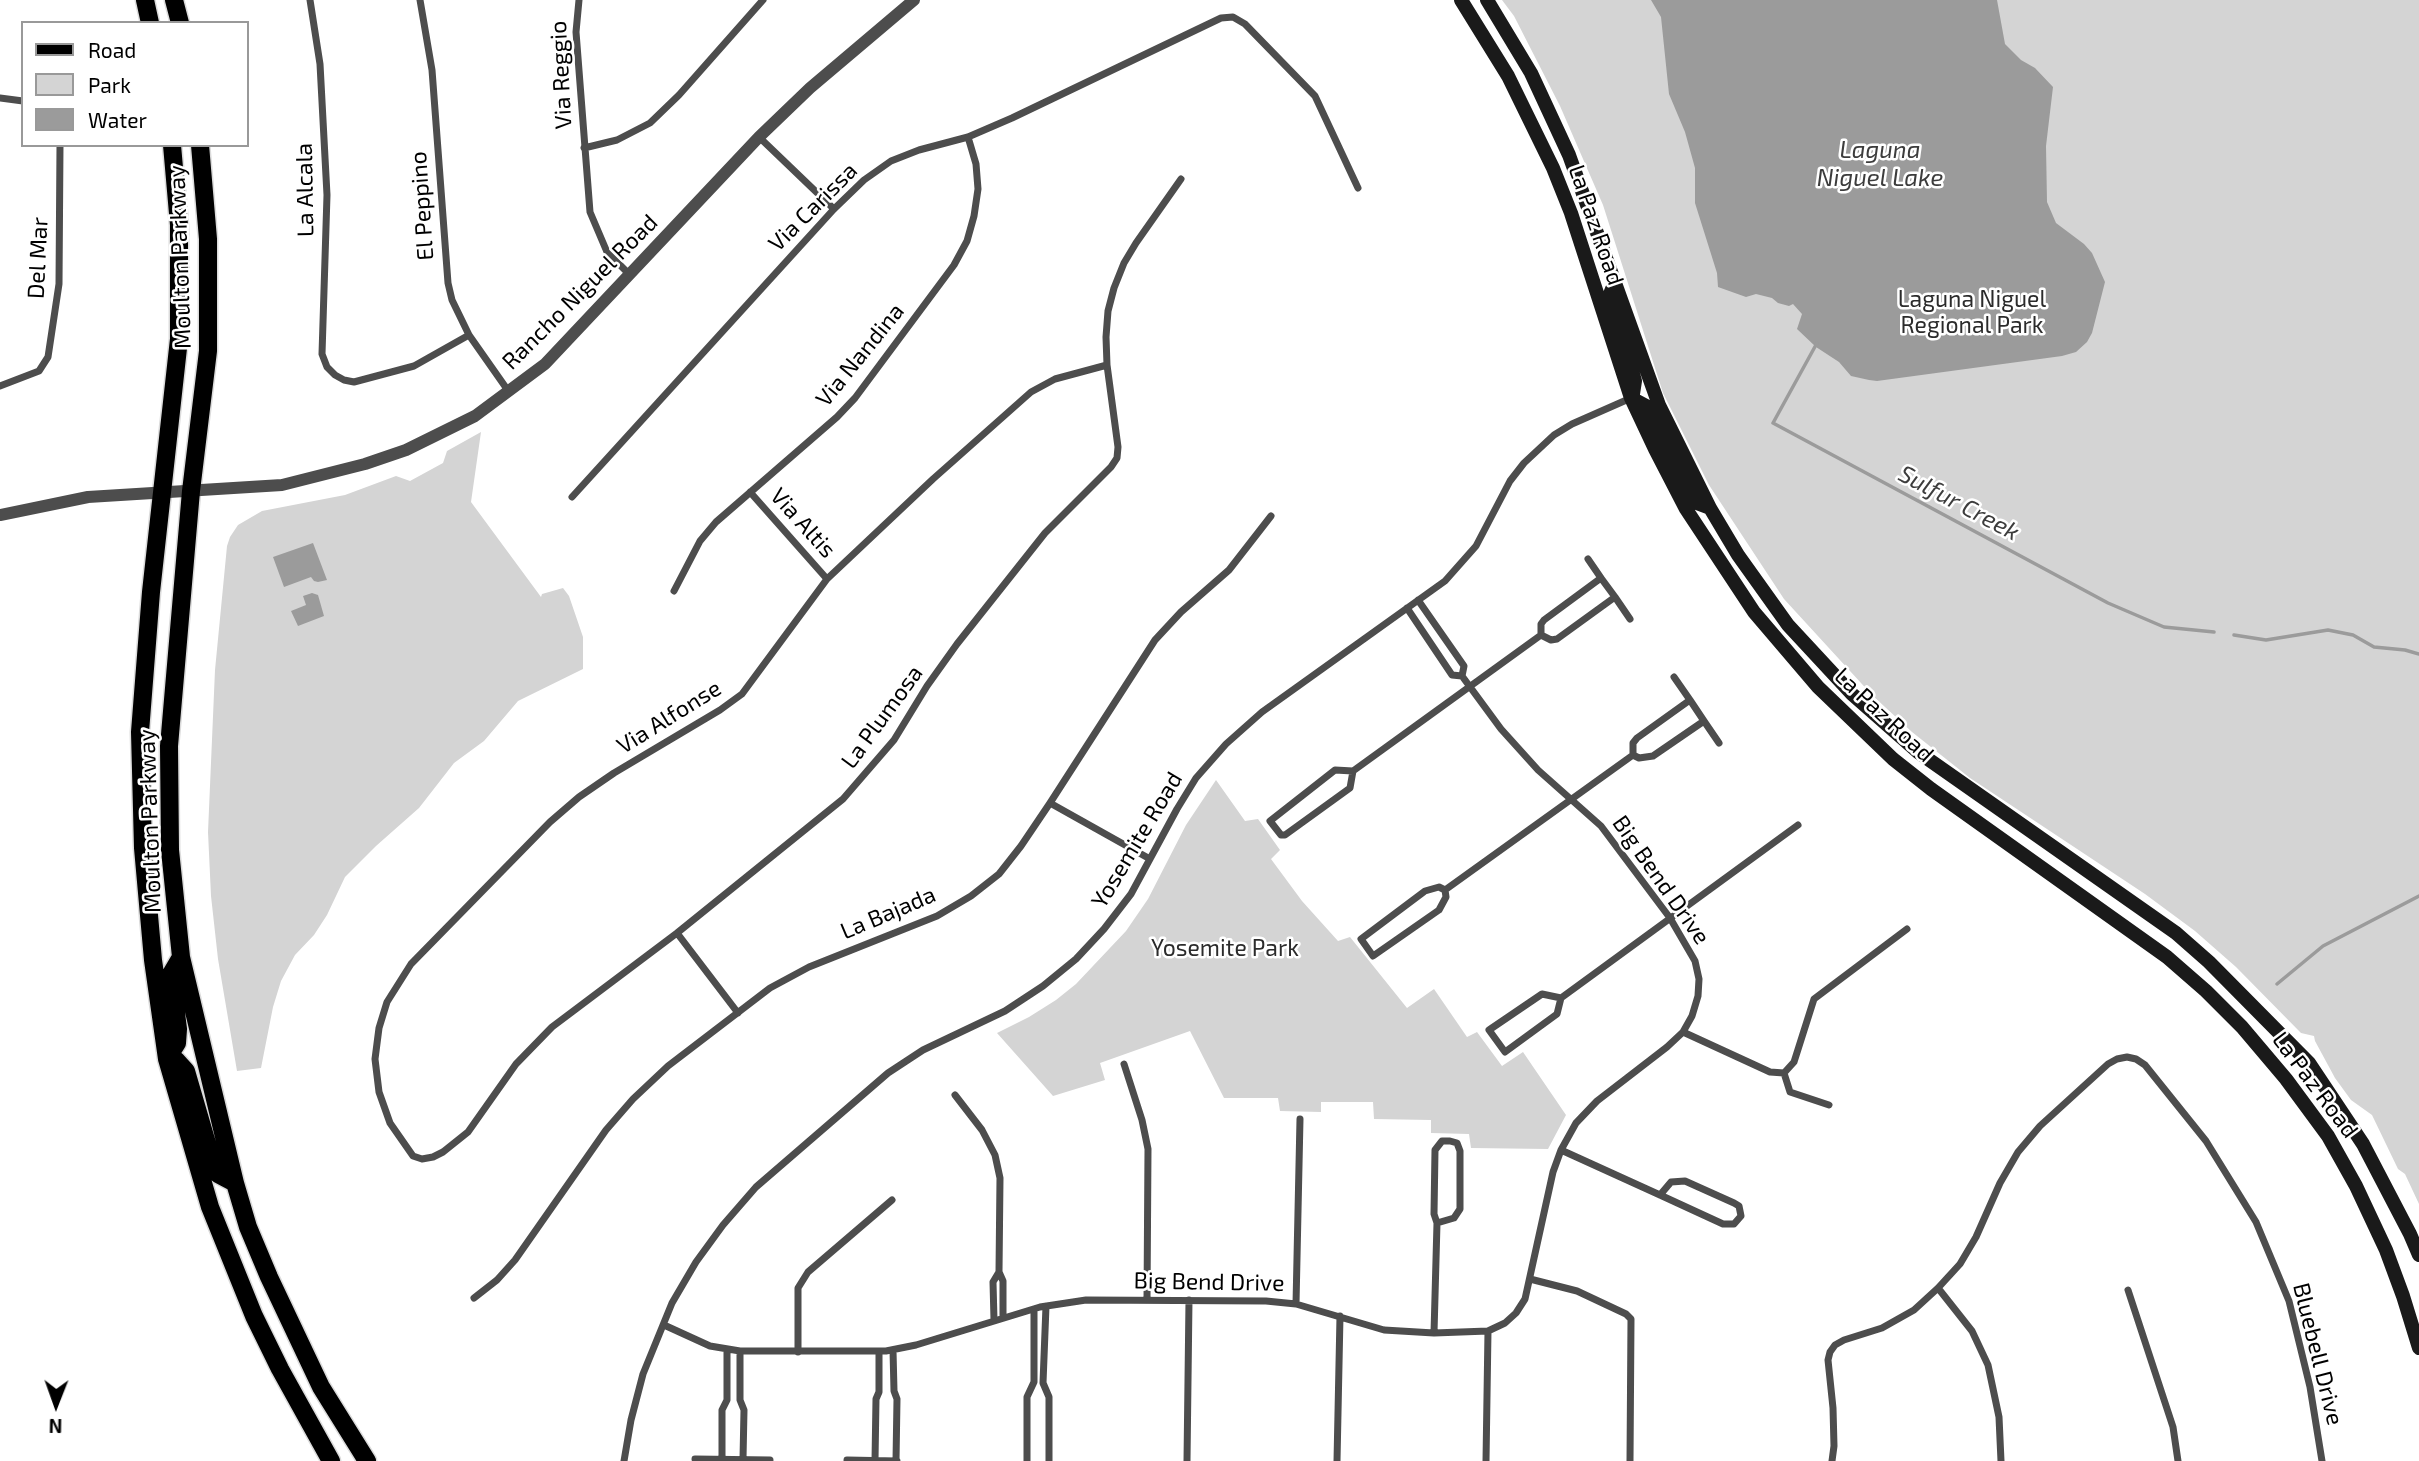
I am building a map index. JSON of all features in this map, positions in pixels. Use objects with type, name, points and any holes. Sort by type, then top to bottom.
[{"type":"main road","points":[[145,0],[150,21]]},
{"type":"main road","points":[[174,0],[179,21]]},
{"type":"main road","name":"La Paz Road","points":[[1461,0],[1508,76],[1553,168],[1571,213],[1631,398],[1686,509],[1754,612],[1818,687],[1893,758],[1931,789],[2168,957],[2206,990],[2271,1061],[2328,1136],[2356,1186],[2386,1250],[2419,1348]]},
{"type":"main road","name":"La Paz Road","points":[[1487,0],[1531,73],[1550,113],[1588,203],[1659,405],[1710,508],[1738,555],[1788,625],[1860,702],[1917,752],[2176,933],[2209,962],[2309,1063],[2362,1144],[2419,1255]]},
{"type":"main road","name":"Moulton Parkway","points":[[172,147],[178,225],[180,315],[177,371],[143,673],[140,794],[148,908],[167,1059],[195,1158],[232,1264],[280,1369],[331,1461]]},
{"type":"main road","name":"Moulton Parkway","points":[[200,147],[208,239],[208,351],[191,491],[169,746],[170,850],[181,957],[248,1227],[321,1387],[367,1461]]},
{"type":"main road","points":[[1615,281],[1610,294],[1635,381],[1631,398],[1646,406],[1694,502],[1710,508]]},
{"type":"main road","points":[[181,957],[171,974],[178,1029],[177,1043],[167,1059],[176,1060],[186,1071],[218,1174],[235,1183]]},
{"type":"street","name":"La Alcala","points":[[310,0],[320,64],[327,195],[322,354],[327,367],[335,375],[354,382],[414,366],[469,335]]},
{"type":"street","name":"El Peppino","points":[[420,0],[432,70],[448,283],[452,300],[469,335],[509,393]]},
{"type":"street","name":"Via Reggio","points":[[579,0],[576,32],[590,212],[607,252],[630,275]]},
{"type":"street","name":"Via Reggio","points":[[584,148],[617,140],[650,124],[763,0]]},
{"type":"street","name":"Rancho Niguel Road","points":[[0,515],[88,497],[282,485],[365,464],[446,432],[509,393],[545,364],[759,137],[810,88],[914,0]]},
{"type":"street","name":"Via Carissa","points":[[572,497],[834,209],[864,180],[891,161],[968,136],[1012,118],[1221,18],[1233,17],[1245,24],[1315,96],[1358,188]]},
{"type":"street","points":[[0,98],[21,101]]},
{"type":"street","name":"Via Nandina","points":[[674,591],[700,541],[716,522],[838,417],[954,265],[967,241],[978,189],[976,164],[968,136]]},
{"type":"street","points":[[759,137],[834,209]]},
{"type":"street","name":"Del Mar","points":[[0,386],[39,370],[48,357],[58,284],[60,147]]},
{"type":"street","name":"La Plumosa","points":[[422,1159],[443,1152],[468,1132],[516,1064],[552,1027],[677,933],[843,799],[894,740],[957,645],[1045,533],[1111,467],[1117,458],[1118,447],[1107,365],[1108,312],[1119,275],[1136,243],[1181,179]]},
{"type":"street","name":"Via Alfonse","points":[[422,1159],[413,1156],[406,1149],[390,1123],[379,1092],[375,1059],[379,1028],[387,1002],[411,964],[550,822],[579,797],[742,694],[827,579],[1031,392],[1055,379],[1107,365]]},
{"type":"street","name":"Yosemite Road","points":[[624,1461],[643,1374],[672,1303],[723,1224],[756,1187],[888,1073],[923,1050],[1004,1011],[1043,986],[1076,959],[1124,903],[1196,778],[1226,744],[1262,712],[1445,581],[1463,563],[1486,531],[1510,481],[1554,435],[1572,424],[1631,398]]},
{"type":"street","name":"Via Altis","points":[[750,492],[827,579]]},
{"type":"street","name":"La Bajada","points":[[474,1298],[497,1280],[515,1260],[606,1130],[633,1099],[668,1066],[770,988],[809,967],[937,916],[971,896],[999,874],[1050,803],[1156,640],[1181,612],[1229,570],[1271,516]]},
{"type":"street","points":[[1588,559],[1630,619]]},
{"type":"street","points":[[1541,635],[1541,624],[1544,620],[1601,578]]},
{"type":"street","points":[[1541,635],[1551,640],[1557,639],[1615,597]]},
{"type":"street","name":"Big Bend Drive","points":[[664,1325],[710,1346],[740,1351],[879,1351],[892,1350],[1034,1308],[1086,1300],[1266,1301],[1296,1304],[1384,1330],[1434,1333],[1488,1331],[1517,1313],[1525,1299],[1553,1172],[1561,1150],[1576,1123],[1597,1101],[1683,1032],[1692,1016],[1698,996],[1699,979],[1695,961],[1670,918],[1601,826],[1538,770],[1501,729],[1462,676],[1464,666],[1418,600]]},
{"type":"street","name":"Big Bend Drive","points":[[1407,608],[1452,675],[1462,676]]},
{"type":"street","points":[[1353,771],[1350,788],[1286,835],[1281,835],[1270,821],[1335,770],[1353,771],[1541,635]]},
{"type":"street","points":[[1674,677],[1719,743]]},
{"type":"street","points":[[1633,755],[1633,743],[1637,738],[1690,700]]},
{"type":"street","points":[[1633,755],[1639,758],[1653,756],[1704,721]]},
{"type":"street","points":[[1445,890],[1633,755]]},
{"type":"street","points":[[1050,803],[1150,859]]},
{"type":"street","points":[[1561,998],[1542,994],[1489,1030],[1505,1052],[1557,1014],[1561,998],[1798,825]]},
{"type":"street","points":[[1439,887],[1445,890],[1446,897],[1439,910],[1373,956],[1361,939],[1425,891],[1439,887]]},
{"type":"street","points":[[1784,1073],[1794,1062],[1814,999],[1906,929]]},
{"type":"street","points":[[677,933],[738,1013]]},
{"type":"street","points":[[1683,1032],[1770,1072],[1784,1073]]},
{"type":"street","name":"Bluebell Drive","points":[[1938,1288],[1960,1264],[1976,1237],[2000,1183],[2018,1152],[2040,1126],[2108,1064],[2127,1057],[2136,1059],[2145,1065],[2206,1141],[2256,1222],[2289,1301],[2311,1387],[2322,1461]]},
{"type":"street","points":[[1124,1064],[1142,1120],[1148,1149],[1147,1299]]},
{"type":"street","points":[[1784,1073],[1790,1091],[1829,1105]]},
{"type":"street","points":[[955,1096],[982,1130],[995,1154],[1000,1178],[999,1272],[1003,1281],[1003,1317]]},
{"type":"street","points":[[1296,1304],[1300,1119]]},
{"type":"street","points":[[1434,1333],[1437,1223],[1434,1214],[1435,1150],[1442,1141],[1450,1141],[1457,1143],[1460,1152],[1460,1209],[1454,1217],[1437,1223]]},
{"type":"street","points":[[1561,1150],[1723,1224],[1734,1224],[1741,1216],[1739,1206],[1685,1181],[1671,1182],[1660,1195]]},
{"type":"street","points":[[798,1352],[798,1288],[808,1272],[892,1200]]},
{"type":"street","points":[[994,1320],[993,1282],[999,1272]]},
{"type":"street","points":[[1530,1279],[1577,1291],[1626,1314],[1631,1319],[1630,1461]]},
{"type":"street","points":[[1832,1461],[1834,1433],[1828,1360],[1830,1352],[1844,1340],[1882,1328],[1914,1310],[1938,1288],[1972,1331],[1989,1365],[1999,1417],[2001,1461]]},
{"type":"street","points":[[2128,1290],[2173,1427],[2178,1461]]},
{"type":"street","points":[[1187,1461],[1189,1300]]},
{"type":"street","points":[[1046,1306],[1043,1382],[1049,1397],[1049,1461]]},
{"type":"street","points":[[1027,1461],[1027,1397],[1034,1382],[1034,1308]]},
{"type":"street","points":[[1337,1461],[1340,1316]]},
{"type":"street","points":[[1486,1461],[1488,1331]]},
{"type":"street","points":[[722,1459],[722,1410],[727,1400],[727,1349]]},
{"type":"street","points":[[847,1460],[897,1461],[897,1399],[894,1391],[892,1350]]},
{"type":"street","points":[[740,1351],[740,1400],[744,1410],[743,1459]]},
{"type":"street","points":[[875,1461],[879,1351]]},
{"type":"street","points":[[1034,1382],[1043,1382]]},
{"type":"street","points":[[879,1392],[894,1391]]},
{"type":"street","points":[[727,1400],[740,1400]]},
{"type":"street","points":[[695,1459],[770,1460]]},
{"type":"green space","name":"Laguna Niguel Regional Park","points":[[1502,0],[2419,0],[2419,1204],[2405,1174],[2398,1169],[2372,1115],[2351,1100],[2335,1078],[2314,1036],[2301,1033],[2236,967],[2195,931],[2145,894],[1970,778],[1912,732],[1872,695],[1784,599],[1709,485],[1663,393],[1603,205],[1560,106],[1514,16]]},
{"type":"green space","points":[[481,432],[471,502],[541,597],[542,594],[563,588],[569,596],[583,637],[583,669],[518,701],[484,741],[454,763],[419,808],[345,877],[327,915],[314,935],[295,955],[281,981],[261,1068],[237,1071],[218,959],[208,832],[215,670],[230,537],[238,525],[262,511],[345,495],[396,476],[410,481],[443,463],[447,451]]},
{"type":"green space","name":"Yosemite Park","points":[[1216,780],[1245,821],[1258,819],[1280,850],[1271,859],[1302,901],[1338,941],[1350,937],[1407,1008],[1434,989],[1467,1037],[1477,1032],[1502,1066],[1523,1052],[1566,1115],[1548,1149],[1471,1148],[1469,1134],[1431,1133],[1431,1120],[1374,1119],[1373,1102],[1321,1102],[1321,1112],[1280,1111],[1278,1098],[1224,1098],[1190,1031],[1100,1063],[1105,1080],[1053,1096],[997,1033],[1056,1000],[1076,984],[1126,931],[1148,899],[1186,825]]},
{"type":"water","name":"Laguna Niguel Lake","points":[[1651,0],[1997,0],[2005,44],[2021,60],[2035,68],[2053,87],[2046,146],[2047,202],[2056,223],[2092,253],[2105,282],[2092,333],[2087,342],[2076,352],[2062,356],[1869,380],[1851,376],[1839,362],[1816,347],[1797,329],[1802,314],[1793,304],[1789,306],[1756,294],[1746,297],[1718,287],[1717,273],[1695,203],[1695,168],[1685,132],[1669,94],[1661,17]]},
{"type":"water","points":[[313,543],[327,580],[318,582],[311,577],[284,587],[273,557]]},
{"type":"water","points":[[312,593],[318,595],[324,616],[298,626],[291,611],[306,605],[303,596]]},
{"type":"waterway","name":"Sulfur Creek","points":[[1817,343],[1773,423],[2108,603],[2164,627],[2214,632]]},
{"type":"waterway","name":"Sulfur Creek","points":[[2234,635],[2266,640],[2328,630],[2353,635],[2374,647],[2419,654]]},
{"type":"waterway","points":[[2277,984],[2323,946],[2419,896]]}]
